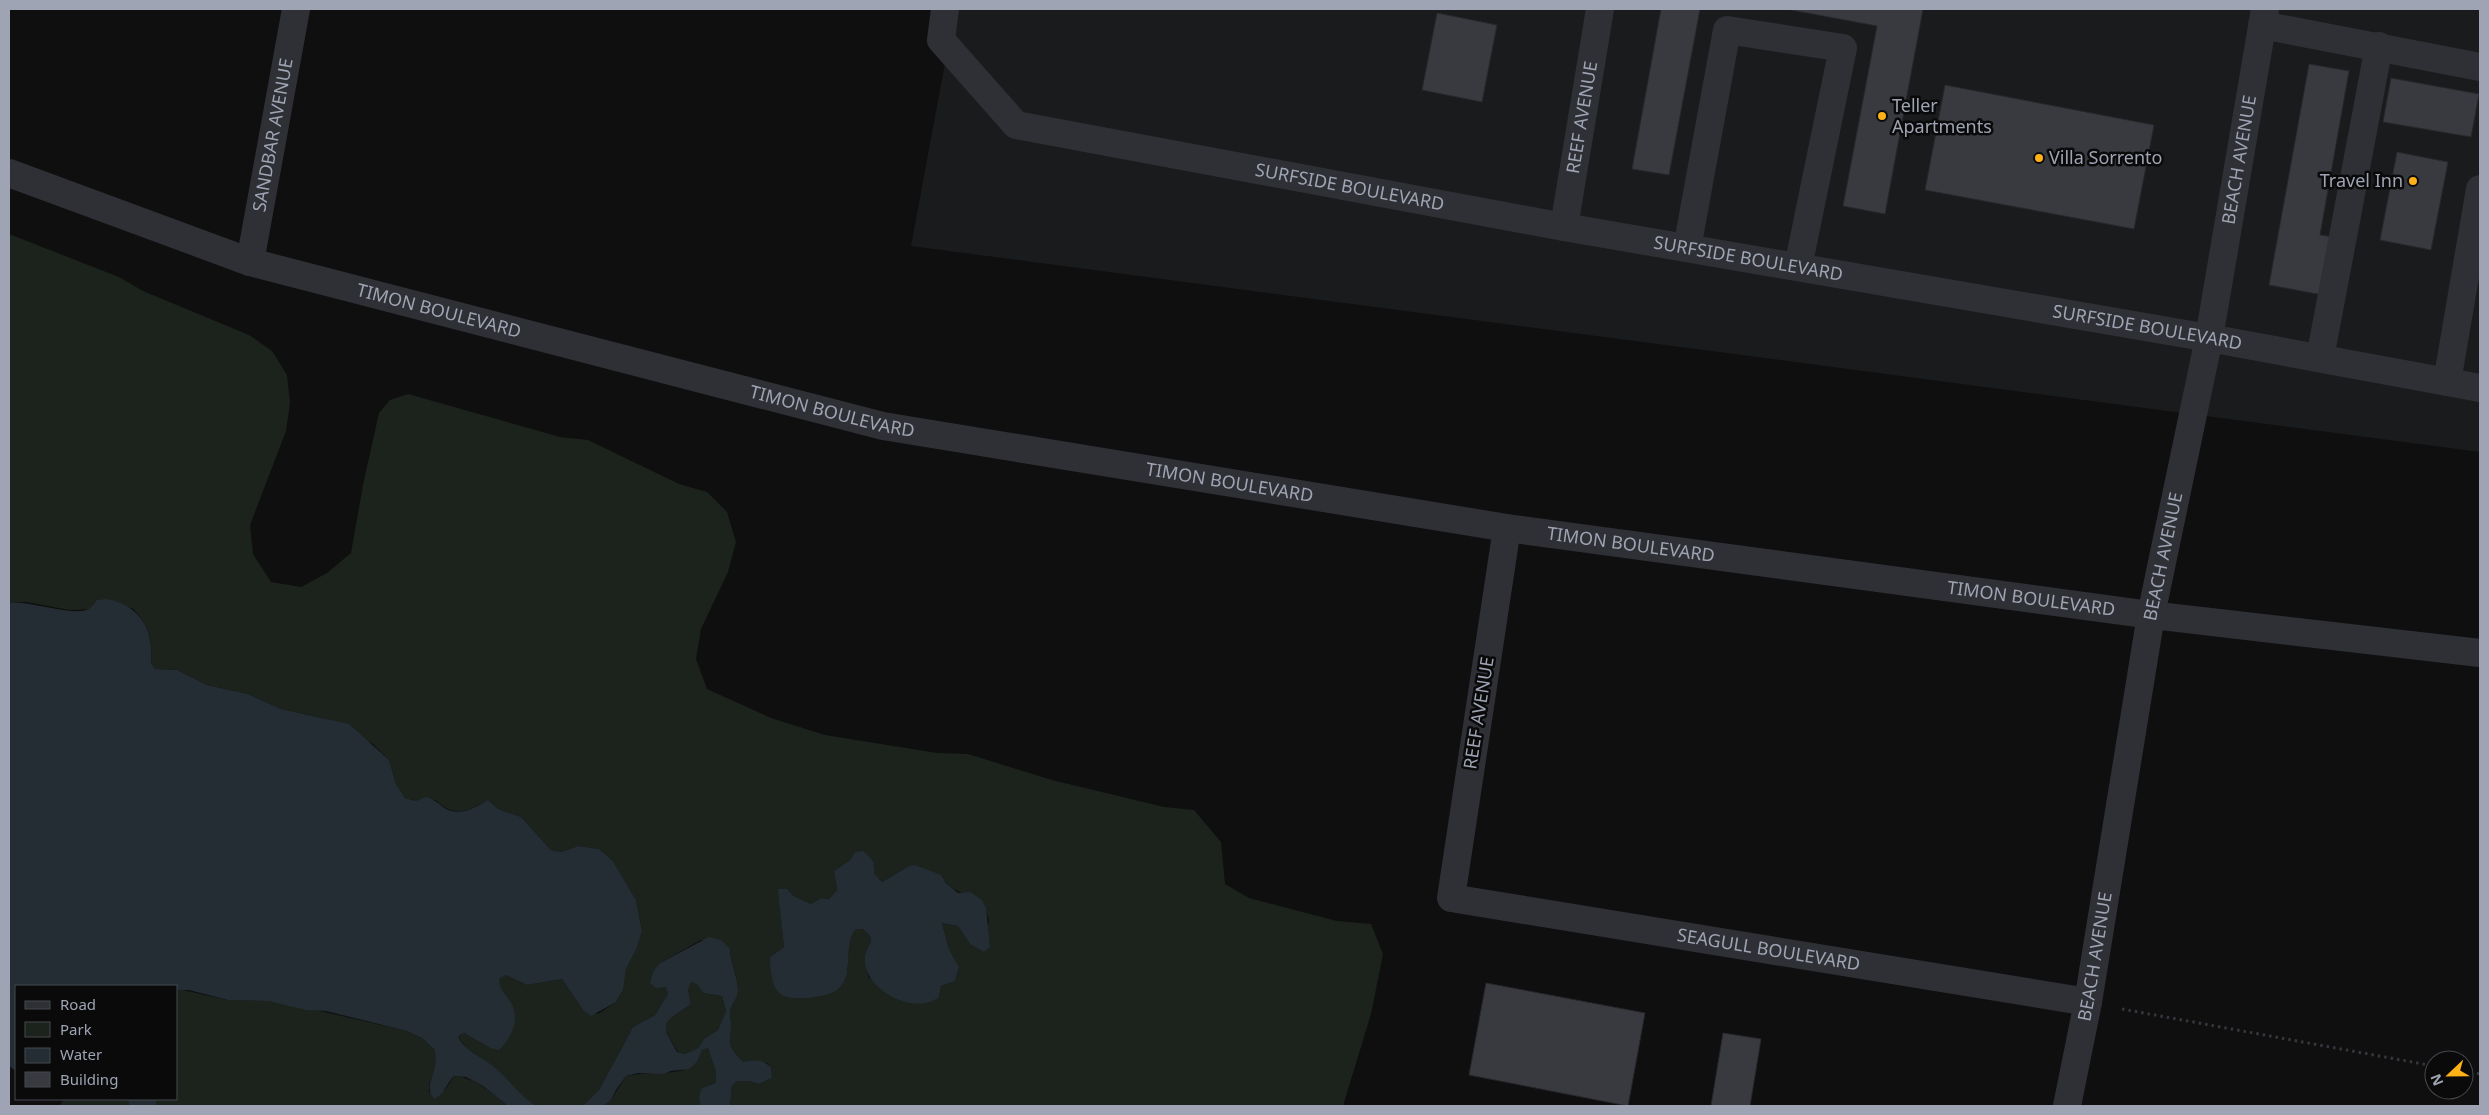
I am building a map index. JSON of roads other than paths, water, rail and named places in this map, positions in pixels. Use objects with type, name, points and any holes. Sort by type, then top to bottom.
[{"type":"street","name":"SANDBAR AVENUE","points":[[250,262],[296,9]]},
{"type":"street","name":"SURFSIDE BOULEVARD","points":[[945,9],[941,40],[1016,125],[1564,226],[2209,338],[2480,388]]},
{"type":"street","name":"REEF AVENUE","points":[[1564,226],[1600,9]]},
{"type":"street","points":[[2264,17],[2379,46],[2480,67]]},
{"type":"street","name":"BEACH AVENUE","points":[[2067,1106],[2088,1002],[2151,615],[2209,338],[2264,17]]},
{"type":"street","points":[[1688,248],[1727,30],[1843,48],[1798,267]]},
{"type":"street","points":[[2320,358],[2379,46]]},
{"type":"street","name":"TIMON BOULEVARD","points":[[9,173],[250,262],[883,426],[1507,528],[2151,615],[2480,652]]},
{"type":"street","points":[[2447,382],[2480,190]]},
{"type":"street","name":"REEF AVENUE","points":[[1451,898],[1507,528]]},
{"type":"street","name":"SEAGULL BOULEVARD","points":[[1451,898],[2088,1002]]},
{"type":"water","points":[[107,599],[119,602],[129,607],[143,621],[150,640],[151,663],[155,669],[177,670],[207,685],[248,694],[281,709],[349,724],[389,760],[396,784],[405,798],[416,801],[426,797],[455,812],[466,811],[488,800],[498,809],[521,817],[551,850],[561,852],[578,846],[599,849],[613,861],[636,900],[642,931],[637,948],[626,969],[623,989],[616,1002],[591,1016],[583,1010],[562,979],[527,985],[506,975],[499,979],[499,983],[513,1007],[515,1019],[510,1036],[503,1046],[499,1050],[490,1048],[464,1033],[458,1036],[469,1050],[493,1066],[537,1106],[508,1106],[483,1086],[466,1077],[454,1076],[443,1092],[434,1099],[430,1091],[430,1083],[435,1065],[435,1050],[422,1038],[407,1031],[326,1011],[306,1010],[269,1001],[228,1000],[189,990],[178,990],[178,985],[15,985],[15,1070],[9,1066],[9,603],[82,611],[89,609],[97,600]]},
{"type":"water","points":[[863,851],[873,861],[874,874],[882,882],[909,866],[915,865],[941,875],[946,883],[958,893],[970,892],[982,900],[986,908],[990,947],[984,952],[970,944],[958,926],[942,923],[949,949],[959,968],[955,981],[941,986],[939,997],[927,1003],[912,1003],[884,992],[873,981],[866,969],[865,956],[871,942],[870,936],[863,929],[855,930],[849,945],[848,968],[844,982],[837,990],[817,997],[792,998],[784,996],[778,992],[772,978],[770,957],[784,947],[778,889],[787,889],[794,896],[811,904],[821,898],[829,899],[837,890],[834,871],[850,860],[855,852]]},
{"type":"water","points":[[709,937],[721,940],[730,949],[738,991],[730,1010],[730,1044],[743,1062],[758,1061],[771,1067],[772,1078],[759,1084],[749,1081],[737,1081],[732,1086],[730,1106],[701,1106],[699,1097],[702,1088],[716,1083],[716,1072],[708,1048],[702,1050],[697,1062],[689,1069],[663,1074],[638,1073],[626,1076],[611,1100],[603,1106],[583,1106],[599,1090],[633,1027],[655,1015],[668,994],[666,987],[656,988],[650,983],[654,970],[660,963]],"holes":[[[691,982],[697,984],[703,993],[722,996],[726,1011],[718,1030],[704,1039],[698,1048],[685,1054],[677,1052],[666,1032],[666,1024],[671,1018],[691,1004],[688,990]]]},
{"type":"water","points":[[128,1100],[156,1100],[156,1106],[129,1106]]},
{"type":"place","name":"Teller Apartments","points":[[1882,116]]},
{"type":"place","name":"Villa Sorrento","points":[[2039,158]]},
{"type":"place","name":"Travel Inn","points":[[2413,181]]}]
